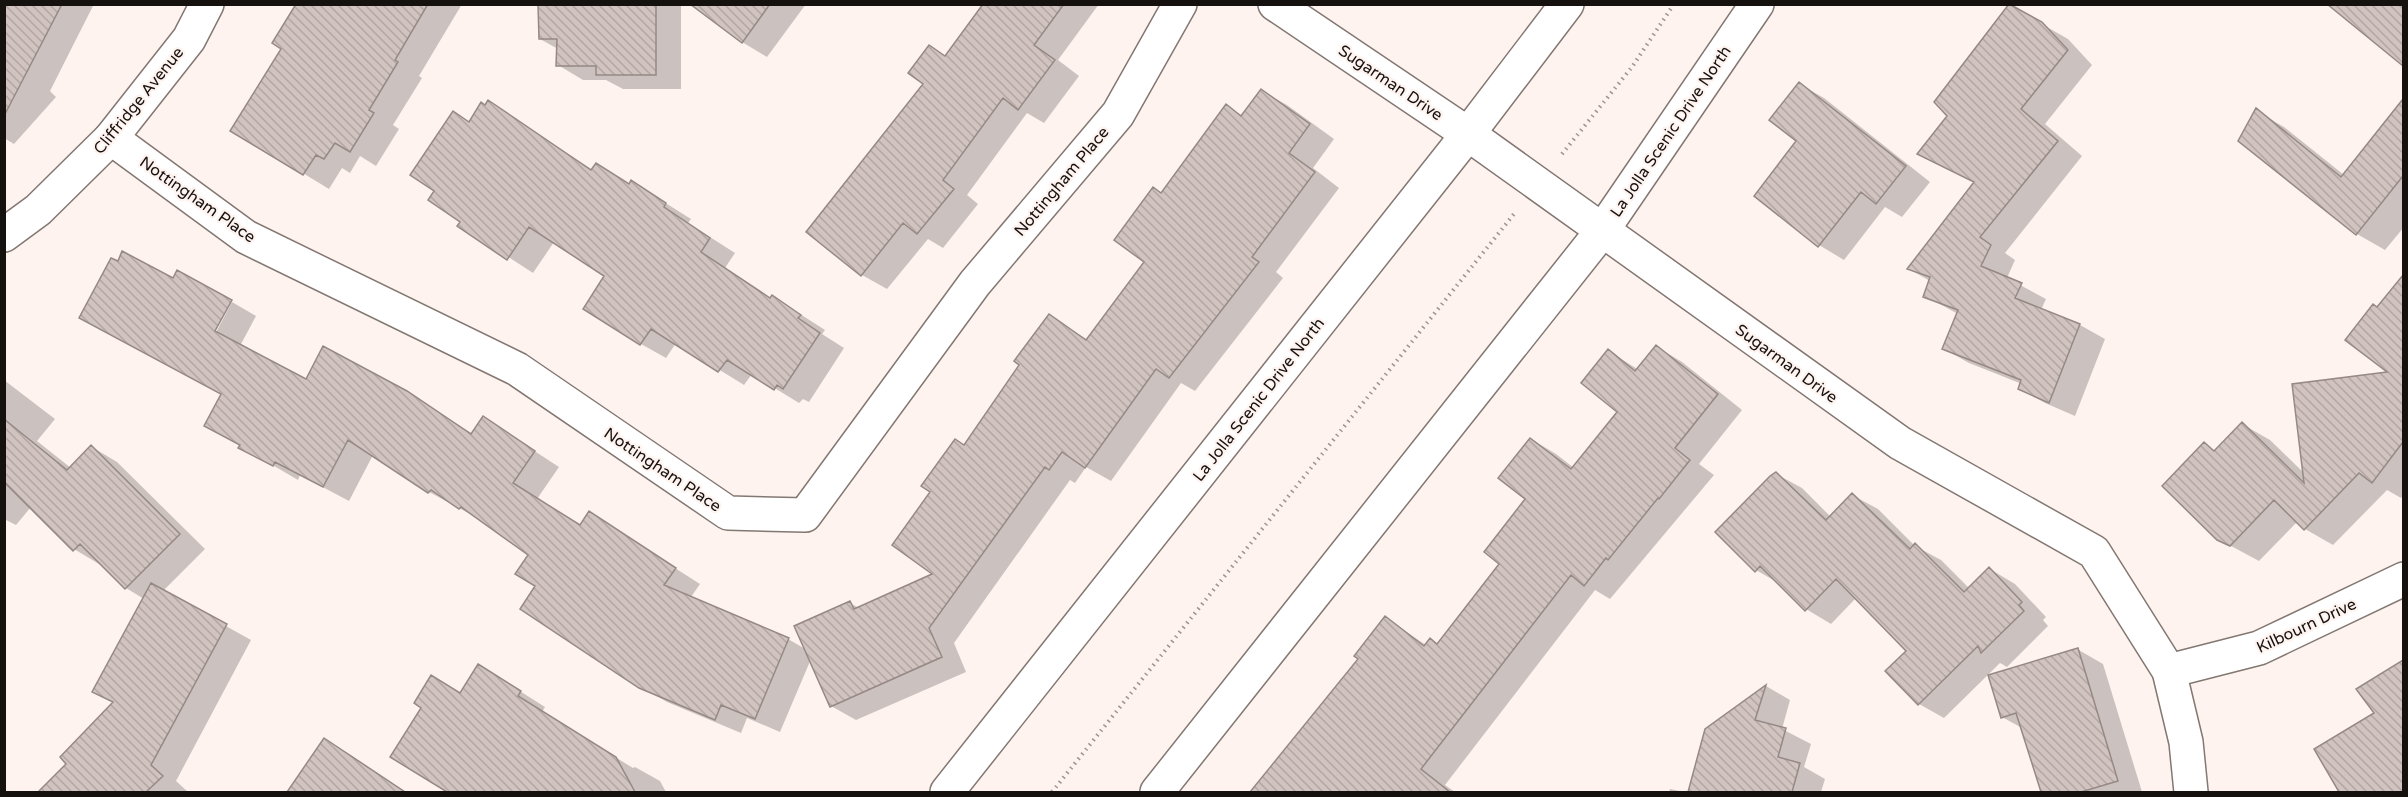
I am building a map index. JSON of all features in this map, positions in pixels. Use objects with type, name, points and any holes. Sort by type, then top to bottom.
[{"type":"street","name":"Cliffridge Avenue","points":[[4,235],[38,210],[111,138],[189,39],[207,4]]},
{"type":"street","name":"Nottingham Place","points":[[111,138],[246,237],[517,369],[728,513],[805,515],[975,283],[1118,114],[1180,4]]},
{"type":"street","name":"Sugarman Drive","points":[[1275,4],[1468,134],[1900,443],[2094,552],[2169,671],[2186,742],[2191,792]]},
{"type":"street","name":"La Jolla Scenic Drive North","points":[[947,792],[1468,134],[1568,4]]},
{"type":"street","name":"La Jolla Scenic Drive North","points":[[1157,792],[1602,231],[1757,4]]},
{"type":"street","name":"Kilbourn Drive","points":[[2169,671],[2259,648],[2403,579]]},
{"type":"path","points":[[1575,139],[1632,67],[1674,4]]},
{"type":"path","points":[[1052,792],[1515,212]]},
{"type":"building","points":[[4,4],[62,4],[4,116]]},
{"type":"building","points":[[296,4],[428,4],[395,60],[398,62],[369,110],[374,113],[350,152],[335,143],[324,159],[316,155],[303,175],[230,131],[281,49],[272,43]]},
{"type":"building","points":[[538,4],[656,4],[656,75],[596,75],[596,66],[556,66],[557,39],[539,39]]},
{"type":"building","points":[[690,4],[770,4],[742,43]]},
{"type":"building","points":[[983,4],[1064,4],[1034,45],[1055,60],[1018,110],[1003,98],[943,180],[954,189],[917,234],[903,223],[861,276],[806,232],[923,84],[908,73],[929,45],[945,56]]},
{"type":"building","points":[[2009,4],[2042,22],[2068,50],[2021,109],[2058,141],[1980,237],[1991,245],[1981,266],[2022,283],[2015,298],[2080,324],[2049,403],[2018,389],[2021,380],[1942,349],[1958,310],[1923,297],[1930,277],[1907,269],[1974,182],[1917,154],[1947,116],[1934,102]]},
{"type":"building","points":[[2327,4],[2403,4],[2403,66]]},
{"type":"building","points":[[1799,82],[1906,166],[1876,204],[1861,192],[1818,247],[1754,196],[1796,141],[1769,120]]},
{"type":"building","points":[[1261,89],[1310,124],[1289,153],[1315,172],[1252,257],[1259,262],[1169,378],[1156,369],[1085,468],[1062,452],[1049,470],[1045,467],[929,628],[942,657],[830,707],[794,626],[850,601],[854,609],[932,574],[892,545],[930,492],[921,486],[955,439],[964,445],[1019,365],[1014,361],[1049,314],[1086,340],[1144,262],[1114,240],[1153,187],[1161,193],[1226,104],[1241,116]]},
{"type":"building","points":[[2403,99],[2403,176],[2356,235],[2238,141],[2256,108],[2341,177]]},
{"type":"building","points":[[488,100],[591,170],[596,163],[629,184],[631,180],[666,203],[664,207],[710,238],[701,252],[770,298],[772,295],[801,315],[798,318],[820,333],[783,389],[777,385],[774,390],[727,360],[718,372],[651,329],[640,345],[583,309],[604,276],[529,227],[507,260],[457,226],[460,222],[428,200],[434,191],[410,175],[453,111],[469,122],[481,102],[485,105]]},
{"type":"building","points":[[122,251],[173,278],[177,270],[232,300],[215,331],[306,379],[323,346],[407,391],[471,434],[483,416],[535,451],[513,483],[580,525],[589,511],[676,568],[664,585],[789,638],[755,719],[721,705],[715,720],[639,688],[520,609],[535,586],[515,574],[528,555],[461,507],[459,509],[431,490],[428,493],[348,440],[323,487],[275,462],[273,466],[238,448],[240,445],[204,426],[221,394],[79,318],[111,258],[118,261]]},
{"type":"building","points":[[2403,275],[2403,442],[2372,483],[2359,473],[2304,530],[2274,500],[2230,546],[2217,540],[2162,486],[2204,442],[2214,451],[2242,422],[2304,483],[2292,384],[2387,372],[2345,340],[2373,304],[2377,307]]},
{"type":"building","points":[[1656,345],[1718,394],[1675,448],[1690,460],[1584,586],[1571,575],[1421,769],[1450,792],[1250,792],[1358,659],[1354,656],[1385,616],[1424,646],[1430,638],[1437,644],[1499,564],[1484,552],[1525,499],[1498,478],[1530,438],[1571,469],[1617,412],[1581,383],[1608,349],[1635,371]]},
{"type":"building","points":[[4,419],[67,470],[91,445],[180,534],[125,589],[80,544],[73,551],[4,482]]},
{"type":"building","points":[[1776,472],[1826,520],[1852,493],[1910,549],[1915,543],[1964,592],[1989,567],[2022,602],[2019,605],[2024,611],[1981,653],[1978,646],[1918,705],[1885,671],[1906,651],[1836,579],[1805,611],[1760,566],[1755,572],[1715,532]]},
{"type":"building","points":[[151,583],[227,624],[151,765],[163,776],[146,792],[38,792],[66,764],[60,757],[113,702],[92,692]]},
{"type":"building","points":[[2078,648],[2118,781],[2081,792],[2041,792],[2016,713],[2001,718],[1988,675]]},
{"type":"building","points":[[2403,660],[2403,792],[2339,792],[2314,749],[2374,713],[2356,689]]},
{"type":"building","points":[[478,664],[521,691],[518,696],[616,757],[635,792],[447,792],[390,757],[421,708],[414,703],[431,675],[460,693]]},
{"type":"building","points":[[1766,685],[1755,720],[1786,728],[1778,757],[1800,763],[1792,792],[1688,792],[1705,729]]},
{"type":"building","points":[[324,738],[405,792],[287,792]]}]
